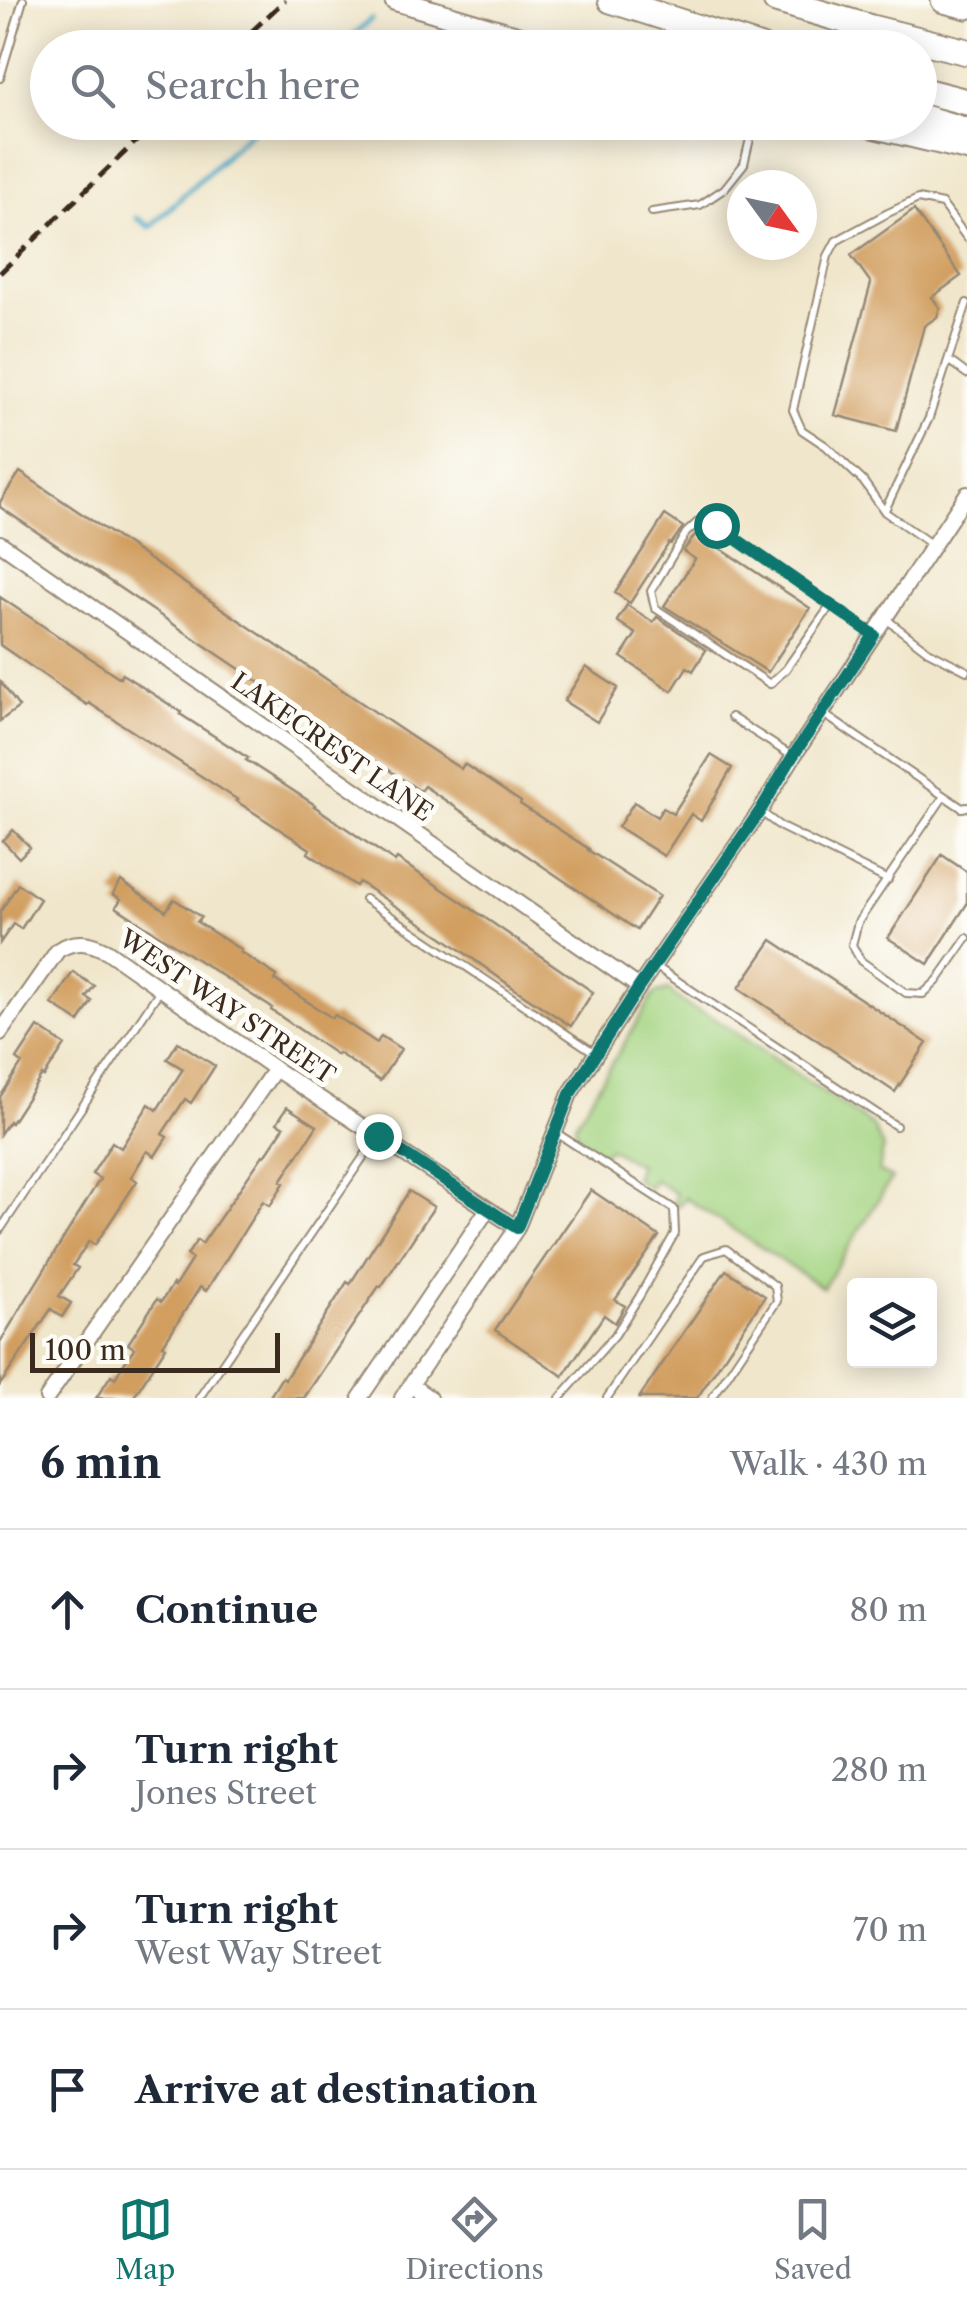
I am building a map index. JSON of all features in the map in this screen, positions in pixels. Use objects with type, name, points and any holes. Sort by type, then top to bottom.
[{"type":"highway","points":[[611,0],[705,30]]},
{"type":"highway","points":[[776,0],[879,30]]},
{"type":"highway","points":[[944,0],[967,6]]},
{"type":"highway","points":[[937,44],[967,52]]},
{"type":"highway","points":[[937,94],[967,102]]},
{"type":"highway","points":[[937,122],[967,131]]},
{"type":"main road","points":[[395,0],[497,30]]},
{"type":"main road","points":[[925,140],[967,150]]},
{"type":"street","points":[[402,1398],[517,1228],[570,1094],[967,494]]},
{"type":"street","name":"LAKECREST LANE","points":[[0,543],[639,987]]},
{"type":"street","name":"WEST WAY STREET","points":[[0,1033],[58,950],[69,943],[89,942],[517,1228]]},
{"type":"street","points":[[47,1398],[275,1068]]},
{"type":"street","points":[[360,1398],[488,1209]]},
{"type":"street","points":[[411,1384],[428,1398]]},
{"type":"lane","points":[[0,78],[24,0]]},
{"type":"lane","points":[[652,212],[700,205],[724,188],[744,164],[750,140]]},
{"type":"lane","points":[[933,546],[885,512],[863,481],[826,446],[802,430],[793,410],[828,256],[836,240],[918,200],[942,204],[967,238]]},
{"type":"lane","points":[[885,512],[928,418],[967,303]]},
{"type":"lane","points":[[948,360],[967,374]]},
{"type":"lane","points":[[832,605],[786,669],[770,684],[655,608],[651,591],[686,534],[700,519],[716,525],[832,605],[874,635]]},
{"type":"lane","points":[[885,619],[928,651],[967,671]]},
{"type":"lane","points":[[822,713],[962,808],[967,807]]},
{"type":"lane","points":[[731,717],[793,756]]},
{"type":"lane","points":[[944,796],[858,922],[852,945],[861,961],[906,993],[922,994],[937,981],[967,938]]},
{"type":"lane","points":[[760,811],[780,827],[888,880]]},
{"type":"lane","points":[[365,899],[596,1053]]},
{"type":"lane","points":[[654,966],[896,1126]]},
{"type":"lane","points":[[0,1230],[160,988]]},
{"type":"lane","points":[[554,1131],[674,1209],[675,1234],[615,1335],[560,1398]]},
{"type":"lane","points":[[198,1398],[378,1136]]},
{"type":"lane","points":[[607,1398],[704,1256],[726,1249],[776,1286],[777,1301],[712,1398]]},
{"type":"green space","points":[[668,990],[873,1126],[883,1148],[879,1172],[892,1178],[823,1288],[685,1198],[678,1206],[673,1204],[676,1194],[653,1179],[650,1188],[634,1178],[639,1165],[609,1148],[602,1155],[578,1140],[575,1124],[654,994]]},
{"type":"building","points":[[914,210],[961,276],[932,297],[940,308],[937,317],[924,326],[896,431],[835,415],[871,283],[851,255]]},
{"type":"building","points":[[20,472],[412,737],[461,769],[464,764],[659,896],[637,930],[424,786],[420,791],[0,507]]},
{"type":"building","points":[[665,515],[683,527],[630,603],[615,593]]},
{"type":"building","points":[[697,533],[810,608],[768,672],[664,606],[695,559],[683,551]]},
{"type":"building","points":[[0,597],[120,678],[122,674],[181,712],[395,862],[397,859],[593,992],[571,1026],[359,882],[356,886],[238,800],[0,645]]},
{"type":"building","points":[[627,605],[653,622],[657,617],[706,650],[693,671],[687,667],[672,691],[621,657],[636,634],[617,621]]},
{"type":"building","points":[[586,667],[618,688],[597,722],[564,701]]},
{"type":"building","points":[[0,681],[19,707],[0,721]]},
{"type":"building","points":[[711,755],[732,768],[701,821],[691,814],[664,856],[618,827],[634,802],[657,817],[663,808],[673,814]]},
{"type":"building","points":[[13,830],[30,847],[19,858],[3,841]]},
{"type":"building","points":[[942,855],[967,872],[967,904],[928,964],[888,938]]},
{"type":"building","points":[[121,881],[166,911],[174,899],[201,917],[197,922],[332,1018],[335,1015],[377,1043],[381,1036],[401,1049],[380,1081],[116,907],[121,899],[113,894]]},
{"type":"building","points":[[18,884],[40,899],[21,929],[13,924],[0,943],[0,912]]},
{"type":"building","points":[[772,940],[927,1043],[895,1092],[739,988]]},
{"type":"building","points":[[73,972],[94,986],[86,997],[92,1001],[79,1022],[52,1004]]},
{"type":"building","points":[[38,1027],[65,1045],[0,1134],[0,1097],[22,1063],[17,1059]]},
{"type":"building","points":[[178,1042],[215,1066],[191,1103],[185,1099],[162,1134],[167,1137],[155,1156],[147,1151],[131,1177],[137,1181],[95,1245],[89,1241],[73,1265],[78,1268],[59,1296],[71,1303],[62,1317],[51,1309],[0,1385],[0,1342],[100,1179],[92,1174],[112,1142],[121,1148],[149,1104],[157,1110],[183,1069],[167,1059]]},
{"type":"building","points":[[287,1107],[317,1126],[281,1181],[284,1183],[270,1206],[263,1201],[206,1291],[200,1287],[133,1398],[96,1398],[111,1375],[115,1378],[134,1348],[128,1344],[157,1299],[161,1302],[175,1286],[192,1259],[187,1255],[197,1240],[202,1244],[265,1156],[284,1127],[277,1123]]},
{"type":"building","points":[[591,1190],[659,1236],[615,1300],[625,1306],[615,1323],[604,1315],[563,1376],[495,1330]]},
{"type":"building","points":[[409,1191],[434,1207],[381,1287],[304,1398],[269,1398],[347,1282],[350,1284]]},
{"type":"building","points":[[726,1270],[765,1296],[697,1398],[639,1398]]},
{"type":"waterway","points":[[359,30],[371,19]]},
{"type":"waterway","points":[[137,218],[150,227],[242,140]]},
{"type":"railway","points":[[253,30],[285,0]]},
{"type":"railway","points":[[0,273],[137,140]]},
{"type":"route","points":[[378,1136],[517,1228],[570,1094],[874,635],[716,525]]}]
